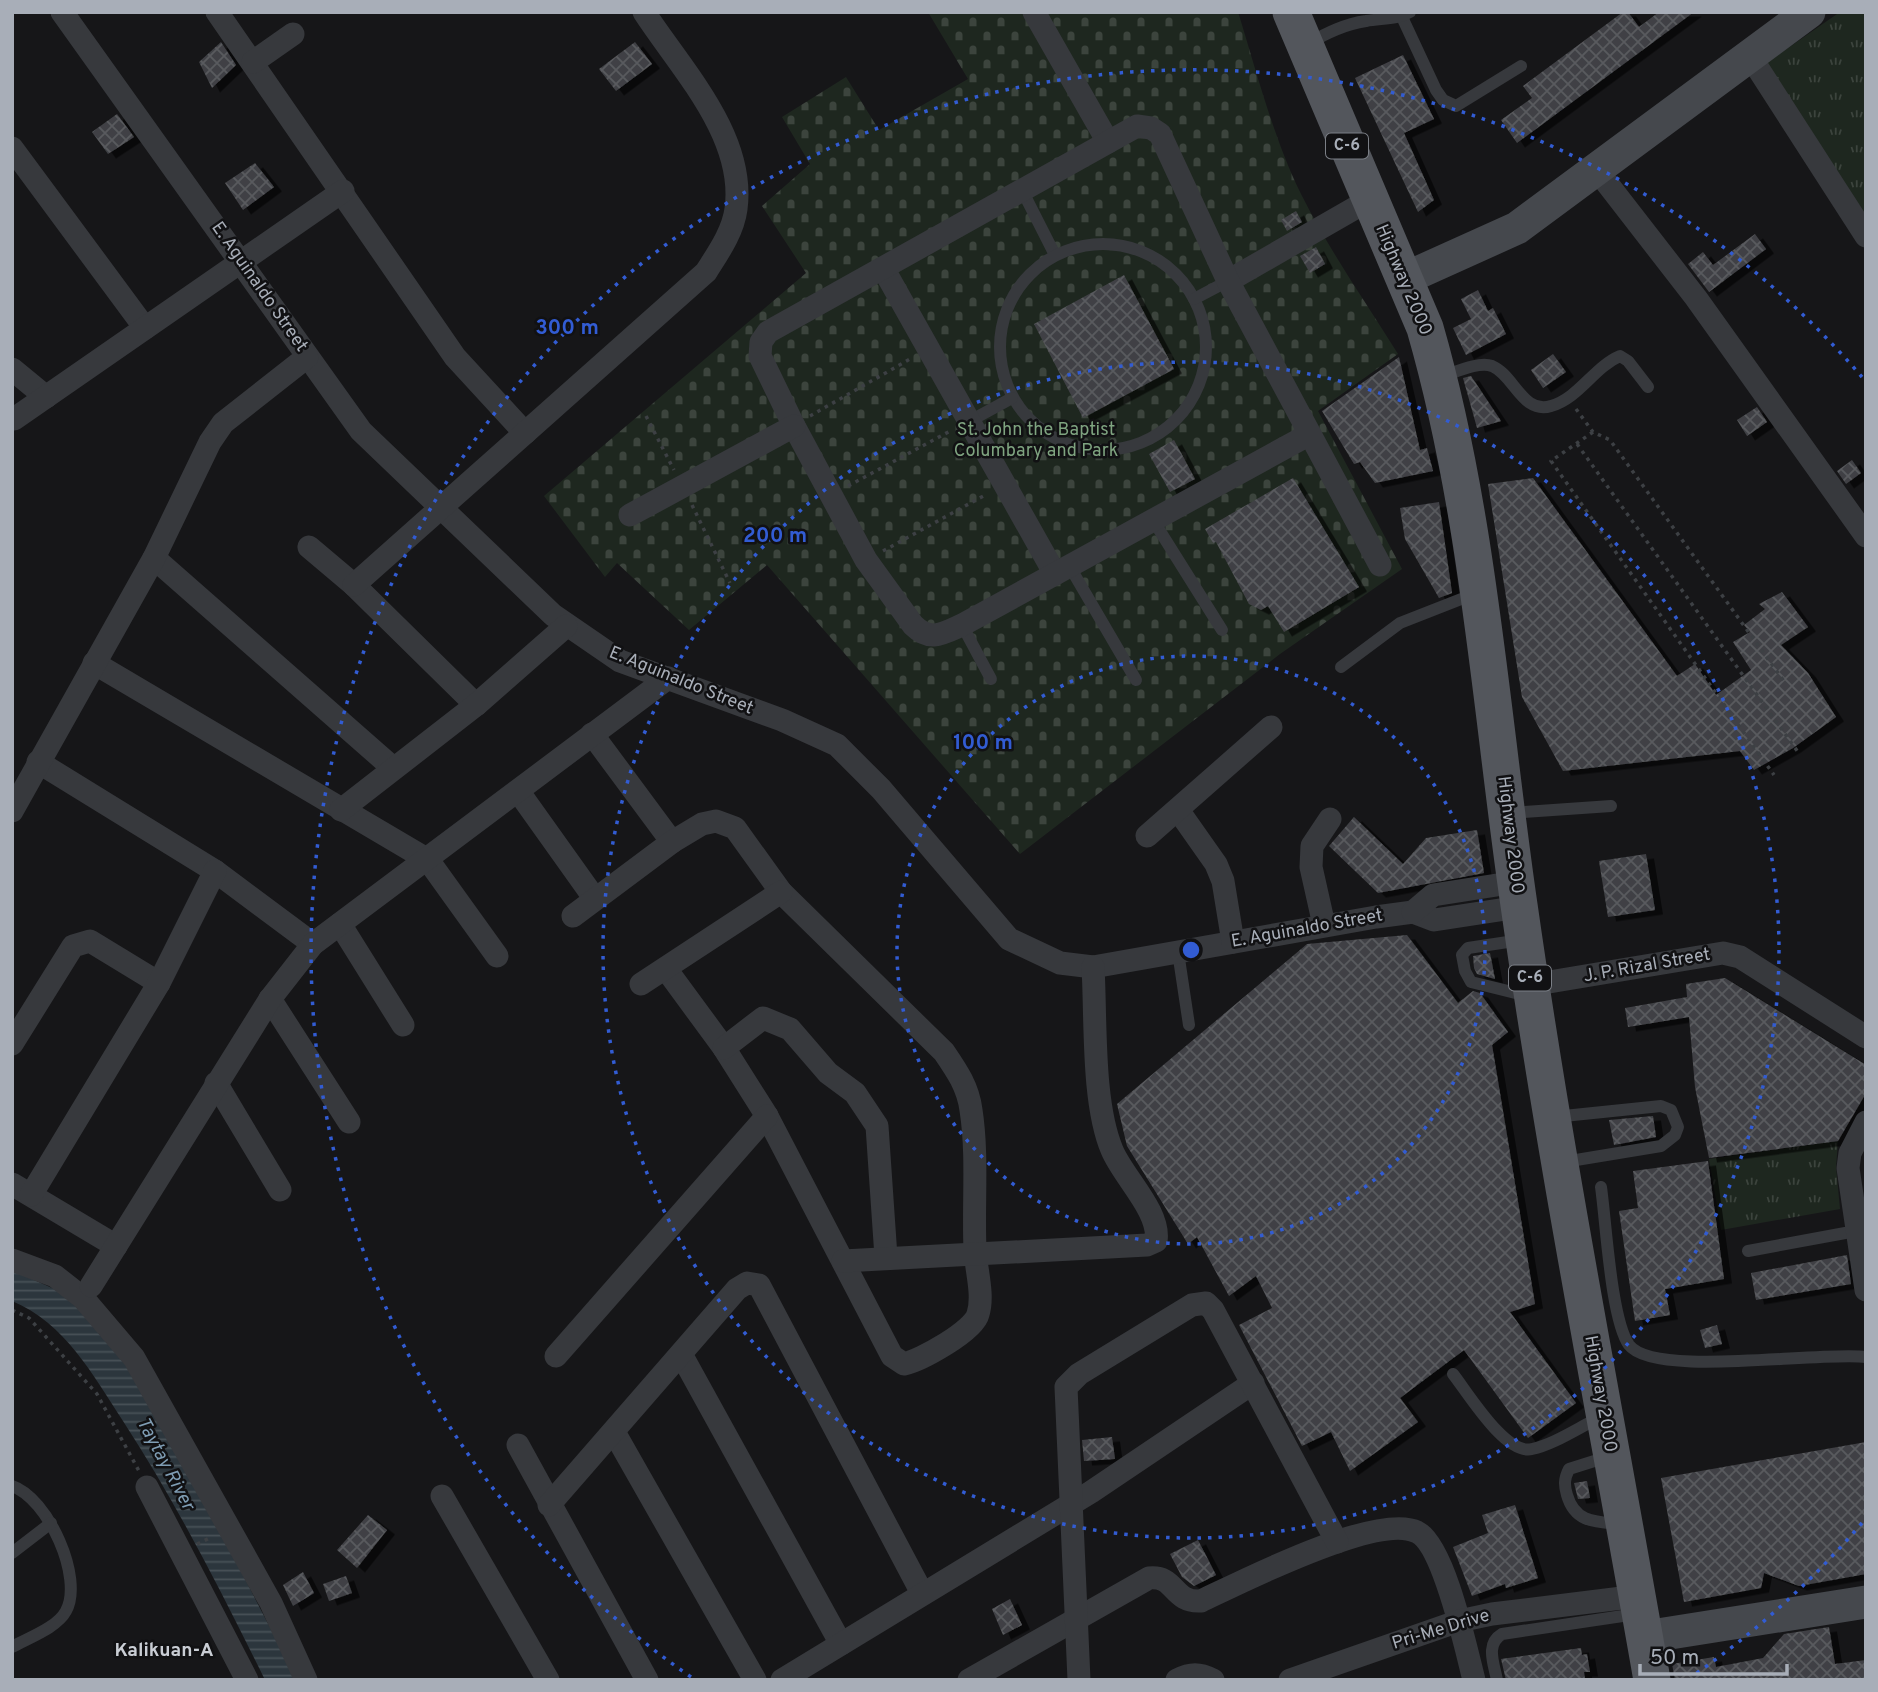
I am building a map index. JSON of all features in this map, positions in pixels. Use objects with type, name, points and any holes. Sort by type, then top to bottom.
[{"type":"main road","name":"Highway 2000","points":[[1291,12],[1425,328],[1439,377],[1478,592],[1532,991],[1611,1456],[1641,1615],[1648,1678]]},
{"type":"street","name":"E. Aguinaldo Street","points":[[62,12],[361,431],[566,626],[620,661],[782,720],[837,745],[881,789],[1009,939],[1059,963],[1093,967],[1324,925],[1413,912],[1433,895],[1520,909]]},
{"type":"street","points":[[217,12],[455,357],[526,433]]},
{"type":"street","points":[[354,585],[706,272],[725,242],[736,211],[737,177],[729,148],[695,86],[644,12]]},
{"type":"street","points":[[1034,12],[1108,142]]},
{"type":"street","points":[[1404,279],[1517,228],[1809,12]]},
{"type":"street","points":[[253,62],[293,34]]},
{"type":"street","points":[[1750,56],[1866,236]]},
{"type":"street","points":[[1310,434],[1063,571],[934,637],[921,634],[866,560],[793,426],[761,356],[761,342],[768,332],[1137,126],[1151,128],[1160,134],[1227,281],[1310,434],[1380,565]]},
{"type":"street","points":[[12,148],[145,328]]},
{"type":"street","points":[[1596,169],[1696,298],[1866,536]]},
{"type":"street","points":[[15,419],[343,191]]},
{"type":"street","points":[[1227,281],[1370,200]]},
{"type":"street","points":[[883,268],[968,422],[1005,484],[1063,571]]},
{"type":"street","points":[[12,811],[154,558],[210,442],[223,423],[307,357]]},
{"type":"street","points":[[12,369],[46,397]]},
{"type":"street","points":[[630,515],[793,426]]},
{"type":"street","points":[[309,547],[354,585],[476,705]]},
{"type":"street","points":[[154,558],[393,768]]},
{"type":"street","points":[[341,810],[476,705],[566,626]]},
{"type":"street","points":[[94,663],[428,860],[497,956]]},
{"type":"street","points":[[91,1286],[270,999],[313,944],[668,678]]},
{"type":"street","points":[[1147,836],[1271,727]]},
{"type":"street","points":[[592,734],[672,842]]},
{"type":"street","points":[[38,762],[215,871],[313,944]]},
{"type":"street","points":[[518,791],[595,899]]},
{"type":"street","points":[[1178,810],[1216,864],[1223,881],[1233,942]]},
{"type":"street","points":[[1324,925],[1311,867],[1312,846],[1330,819]]},
{"type":"street","points":[[573,916],[672,842],[709,822],[716,821],[735,828],[780,892],[944,1052],[964,1080],[971,1110],[978,1316],[960,1334],[916,1361],[904,1364],[892,1356],[767,1116],[724,1048],[666,969]]},
{"type":"street","points":[[116,1246],[22,1189],[159,983],[215,871]]},
{"type":"street","points":[[641,985],[780,892]]},
{"type":"street","points":[[340,924],[403,1025]]},
{"type":"street","points":[[12,1044],[73,946],[81,942],[90,942],[159,983]]},
{"type":"street","name":"J. P. Rizal Street","points":[[1532,991],[1723,953],[1740,957],[1866,1037]]},
{"type":"street","points":[[843,1261],[1147,1245],[1156,1241],[1158,1231],[1154,1221],[1112,1150],[1102,1117],[1093,967]]},
{"type":"street","points":[[270,999],[349,1122]]},
{"type":"street","points":[[724,1048],[763,1018],[777,1021],[790,1029],[828,1073],[855,1093],[877,1126],[886,1257]]},
{"type":"street","points":[[216,1083],[280,1190]]},
{"type":"street","points":[[556,1356],[767,1116]]},
{"type":"street","points":[[1866,1122],[1850,1153],[1848,1168],[1866,1290]]},
{"type":"street","points":[[12,1260],[55,1276],[83,1298],[134,1358],[271,1603],[306,1680]]},
{"type":"street","points":[[549,1505],[737,1289],[747,1283],[759,1285],[922,1594]]},
{"type":"street","points":[[1079,1680],[1066,1387],[1079,1374],[1192,1305],[1206,1303],[1253,1383],[1337,1542]]},
{"type":"street","points":[[681,1354],[841,1644]]},
{"type":"street","points":[[782,1680],[1072,1504],[1253,1383]]},
{"type":"street","points":[[614,1432],[755,1680]]},
{"type":"street","points":[[518,1445],[647,1680]]},
{"type":"street","points":[[147,1487],[247,1680]]},
{"type":"street","points":[[442,1496],[548,1680]]},
{"type":"street","points":[[969,1680],[1149,1578],[1159,1577],[1170,1582],[1177,1594],[1188,1602],[1200,1601],[1337,1542],[1399,1527],[1418,1532],[1434,1549],[1459,1621],[1474,1680]]},
{"type":"street","points":[[1641,1615],[1866,1602]]},
{"type":"street","name":"Pri-Me Drive","points":[[1290,1680],[1459,1621],[1641,1615]]},
{"type":"street","points":[[1177,1680],[1188,1674],[1202,1674],[1213,1680]]},
{"type":"lane","points":[[1305,45],[1335,29],[1406,15],[1436,90],[1443,100],[1456,106],[1521,66]]},
{"type":"lane","points":[[1022,190],[1055,255]]},
{"type":"lane","points":[[1094,244],[1134,248],[1169,268],[1195,299],[1205,332],[1202,374],[1184,411],[1159,434],[1128,448],[1077,448],[1047,435],[1022,412],[1012,398],[1001,367],[1000,342],[1004,318],[1010,302],[1029,275],[1055,255],[1094,244]]},
{"type":"lane","points":[[1195,299],[1227,281]]},
{"type":"lane","points":[[1439,377],[1483,365],[1492,366],[1500,371],[1530,404],[1549,407],[1569,398],[1620,356],[1628,361],[1648,387]]},
{"type":"lane","points":[[968,422],[1012,398]]},
{"type":"lane","points":[[1153,520],[1222,630]]},
{"type":"lane","points":[[1063,571],[1136,680]]},
{"type":"lane","points":[[1340,667],[1400,623],[1478,592]]},
{"type":"lane","points":[[962,625],[991,679]]},
{"type":"lane","points":[[1507,814],[1529,810],[1611,806]]},
{"type":"lane","points":[[1520,909],[1462,955],[1465,971],[1471,982],[1532,991]]},
{"type":"lane","points":[[1178,952],[1189,1025]]},
{"type":"lane","points":[[1553,1117],[1661,1106],[1671,1110],[1678,1127],[1675,1135],[1661,1146],[1560,1163]]},
{"type":"lane","points":[[1601,1187],[1617,1310],[1624,1335],[1634,1349],[1656,1358],[1690,1362],[1821,1355],[1866,1357]]},
{"type":"lane","points":[[1748,1251],[1856,1231]]},
{"type":"lane","points":[[1453,1374],[1504,1440],[1516,1448],[1531,1450],[1604,1415]]},
{"type":"lane","points":[[1611,1456],[1569,1469],[1564,1486],[1570,1505],[1579,1517],[1591,1522],[1624,1524]]},
{"type":"lane","points":[[12,1486],[24,1492],[51,1523],[63,1543],[69,1593],[68,1609],[60,1620],[12,1647]]},
{"type":"lane","points":[[12,1553],[51,1523]]},
{"type":"lane","points":[[1497,1680],[1492,1643],[1502,1634],[1641,1615]]},
{"type":"path","points":[[793,426],[927,348]]},
{"type":"path","points":[[1569,398],[1593,432],[1610,440],[1786,684]]},
{"type":"path","points":[[830,495],[968,422]]},
{"type":"path","points":[[1593,432],[1551,461],[1774,775]]},
{"type":"path","points":[[1577,444],[1798,752]]},
{"type":"path","points":[[866,560],[1005,484]]},
{"type":"path","points":[[12,1310],[29,1318],[97,1394],[147,1487]]},
{"type":"path","points":[[186,1549],[222,1533]]},
{"type":"green space","name":"St. John the Baptist Columbary and Park","points":[[928,12],[1238,12],[1291,173],[1335,255],[1398,354],[1318,411],[1402,569],[1280,654],[1020,854],[767,565],[689,630],[617,563],[605,577],[544,496],[806,273],[762,206],[810,164],[782,117],[846,77],[879,130],[968,79]]},
{"type":"green space","points":[[1840,12],[1866,12],[1866,229],[1762,66]]},
{"type":"green space","points":[[1838,1141],[1836,1167],[1840,1209],[1721,1230],[1709,1159]]},
{"type":"water","name":"Taytay River","points":[[12,1270],[72,1297],[122,1353],[189,1470],[297,1680],[265,1680],[180,1516],[100,1386],[63,1337],[31,1311],[12,1301]]},
{"type":"building","points":[[1623,12],[1628,12],[1639,27],[1659,12],[1694,12],[1517,143],[1501,120],[1532,98],[1523,86]]},
{"type":"building","points":[[221,42],[236,65],[212,88],[199,62]]},
{"type":"building","points":[[635,42],[652,64],[616,91],[599,69]]},
{"type":"building","points":[[1403,55],[1434,119],[1404,133],[1434,200],[1418,212],[1355,78]]},
{"type":"building","points":[[117,114],[134,137],[108,154],[92,132]]},
{"type":"building","points":[[255,163],[274,187],[243,210],[225,183]]},
{"type":"building","points":[[1296,211],[1302,222],[1287,231],[1281,220]]},
{"type":"building","points":[[1755,234],[1766,249],[1709,292],[1688,264],[1703,252],[1713,265]]},
{"type":"building","points":[[1316,247],[1325,264],[1310,273],[1300,256]]},
{"type":"building","points":[[1124,275],[1174,369],[1083,418],[1034,324]]},
{"type":"building","points":[[1478,290],[1488,311],[1493,308],[1506,334],[1466,355],[1453,328],[1471,319],[1461,299]]},
{"type":"building","points":[[1553,354],[1566,372],[1543,388],[1531,370]]},
{"type":"building","points":[[1399,357],[1420,450],[1427,448],[1433,471],[1375,483],[1360,462],[1354,464],[1322,411]]},
{"type":"building","points":[[1471,376],[1501,421],[1477,428],[1463,378]]},
{"type":"building","points":[[1757,407],[1767,422],[1747,436],[1737,420]]},
{"type":"building","points":[[1174,440],[1195,479],[1170,492],[1149,454]]},
{"type":"building","points":[[1852,460],[1861,473],[1846,484],[1837,471]]},
{"type":"building","points":[[1293,478],[1359,587],[1284,632],[1268,606],[1261,610],[1249,604],[1216,542],[1213,543],[1205,529]]},
{"type":"building","points":[[1533,478],[1677,676],[1695,664],[1716,695],[1751,670],[1733,642],[1750,632],[1744,625],[1765,609],[1759,604],[1782,592],[1808,627],[1781,645],[1808,673],[1836,717],[1793,748],[1754,770],[1740,751],[1563,771],[1522,697],[1488,484]]},
{"type":"building","points":[[1439,502],[1452,593],[1439,598],[1405,539],[1400,508]]},
{"type":"building","points":[[1354,817],[1403,864],[1426,838],[1477,830],[1484,873],[1378,893],[1329,846]]},
{"type":"building","points":[[1646,854],[1655,910],[1608,917],[1599,861]]},
{"type":"building","points":[[1407,935],[1458,1003],[1473,991],[1480,993],[1508,1032],[1492,1045],[1535,1304],[1510,1312],[1576,1403],[1528,1438],[1464,1350],[1400,1398],[1418,1422],[1350,1471],[1331,1432],[1302,1446],[1239,1325],[1272,1308],[1256,1276],[1229,1296],[1197,1237],[1188,1244],[1127,1146],[1117,1104],[1307,944]]},
{"type":"building","points":[[1490,953],[1495,979],[1477,974],[1474,968],[1473,956]]},
{"type":"building","points":[[1725,978],[1866,1065],[1866,1093],[1838,1141],[1709,1158],[1695,1087],[1689,1017],[1628,1027],[1625,1008],[1687,997],[1686,984]]},
{"type":"building","points":[[1653,1116],[1656,1137],[1614,1145],[1609,1120]]},
{"type":"building","points":[[1708,1161],[1724,1279],[1665,1289],[1670,1315],[1635,1321],[1619,1211],[1638,1208],[1633,1171]]},
{"type":"building","points":[[1847,1255],[1851,1284],[1756,1300],[1751,1273]]},
{"type":"building","points":[[1717,1325],[1722,1344],[1705,1348],[1700,1330]]},
{"type":"building","points":[[1112,1437],[1115,1459],[1084,1461],[1082,1440]]},
{"type":"building","points":[[1866,1442],[1866,1574],[1799,1586],[1764,1573],[1761,1588],[1684,1602],[1661,1478]]},
{"type":"building","points":[[1587,1481],[1590,1498],[1578,1499],[1574,1483]]},
{"type":"building","points":[[1515,1505],[1538,1578],[1506,1588],[1505,1584],[1472,1596],[1453,1547],[1488,1533],[1482,1515]]},
{"type":"building","points":[[368,1515],[387,1530],[357,1568],[337,1550]]},
{"type":"building","points":[[1198,1540],[1216,1575],[1194,1586],[1182,1577],[1170,1554]]},
{"type":"building","points":[[303,1572],[314,1593],[293,1606],[283,1585]]},
{"type":"building","points":[[346,1576],[352,1593],[329,1601],[323,1584]]},
{"type":"building","points":[[1010,1599],[1022,1625],[1003,1635],[992,1609]]},
{"type":"building","points":[[1829,1627],[1835,1664],[1866,1660],[1866,1680],[1675,1680],[1672,1664],[1714,1657],[1716,1667],[1763,1658],[1784,1634]]},
{"type":"building","points":[[1581,1648],[1582,1655],[1587,1654],[1590,1672],[1584,1672],[1585,1680],[1506,1680],[1501,1659]]},
{"type":"district","name":"Kalikuan-A","points":[[164,1651]]}]
